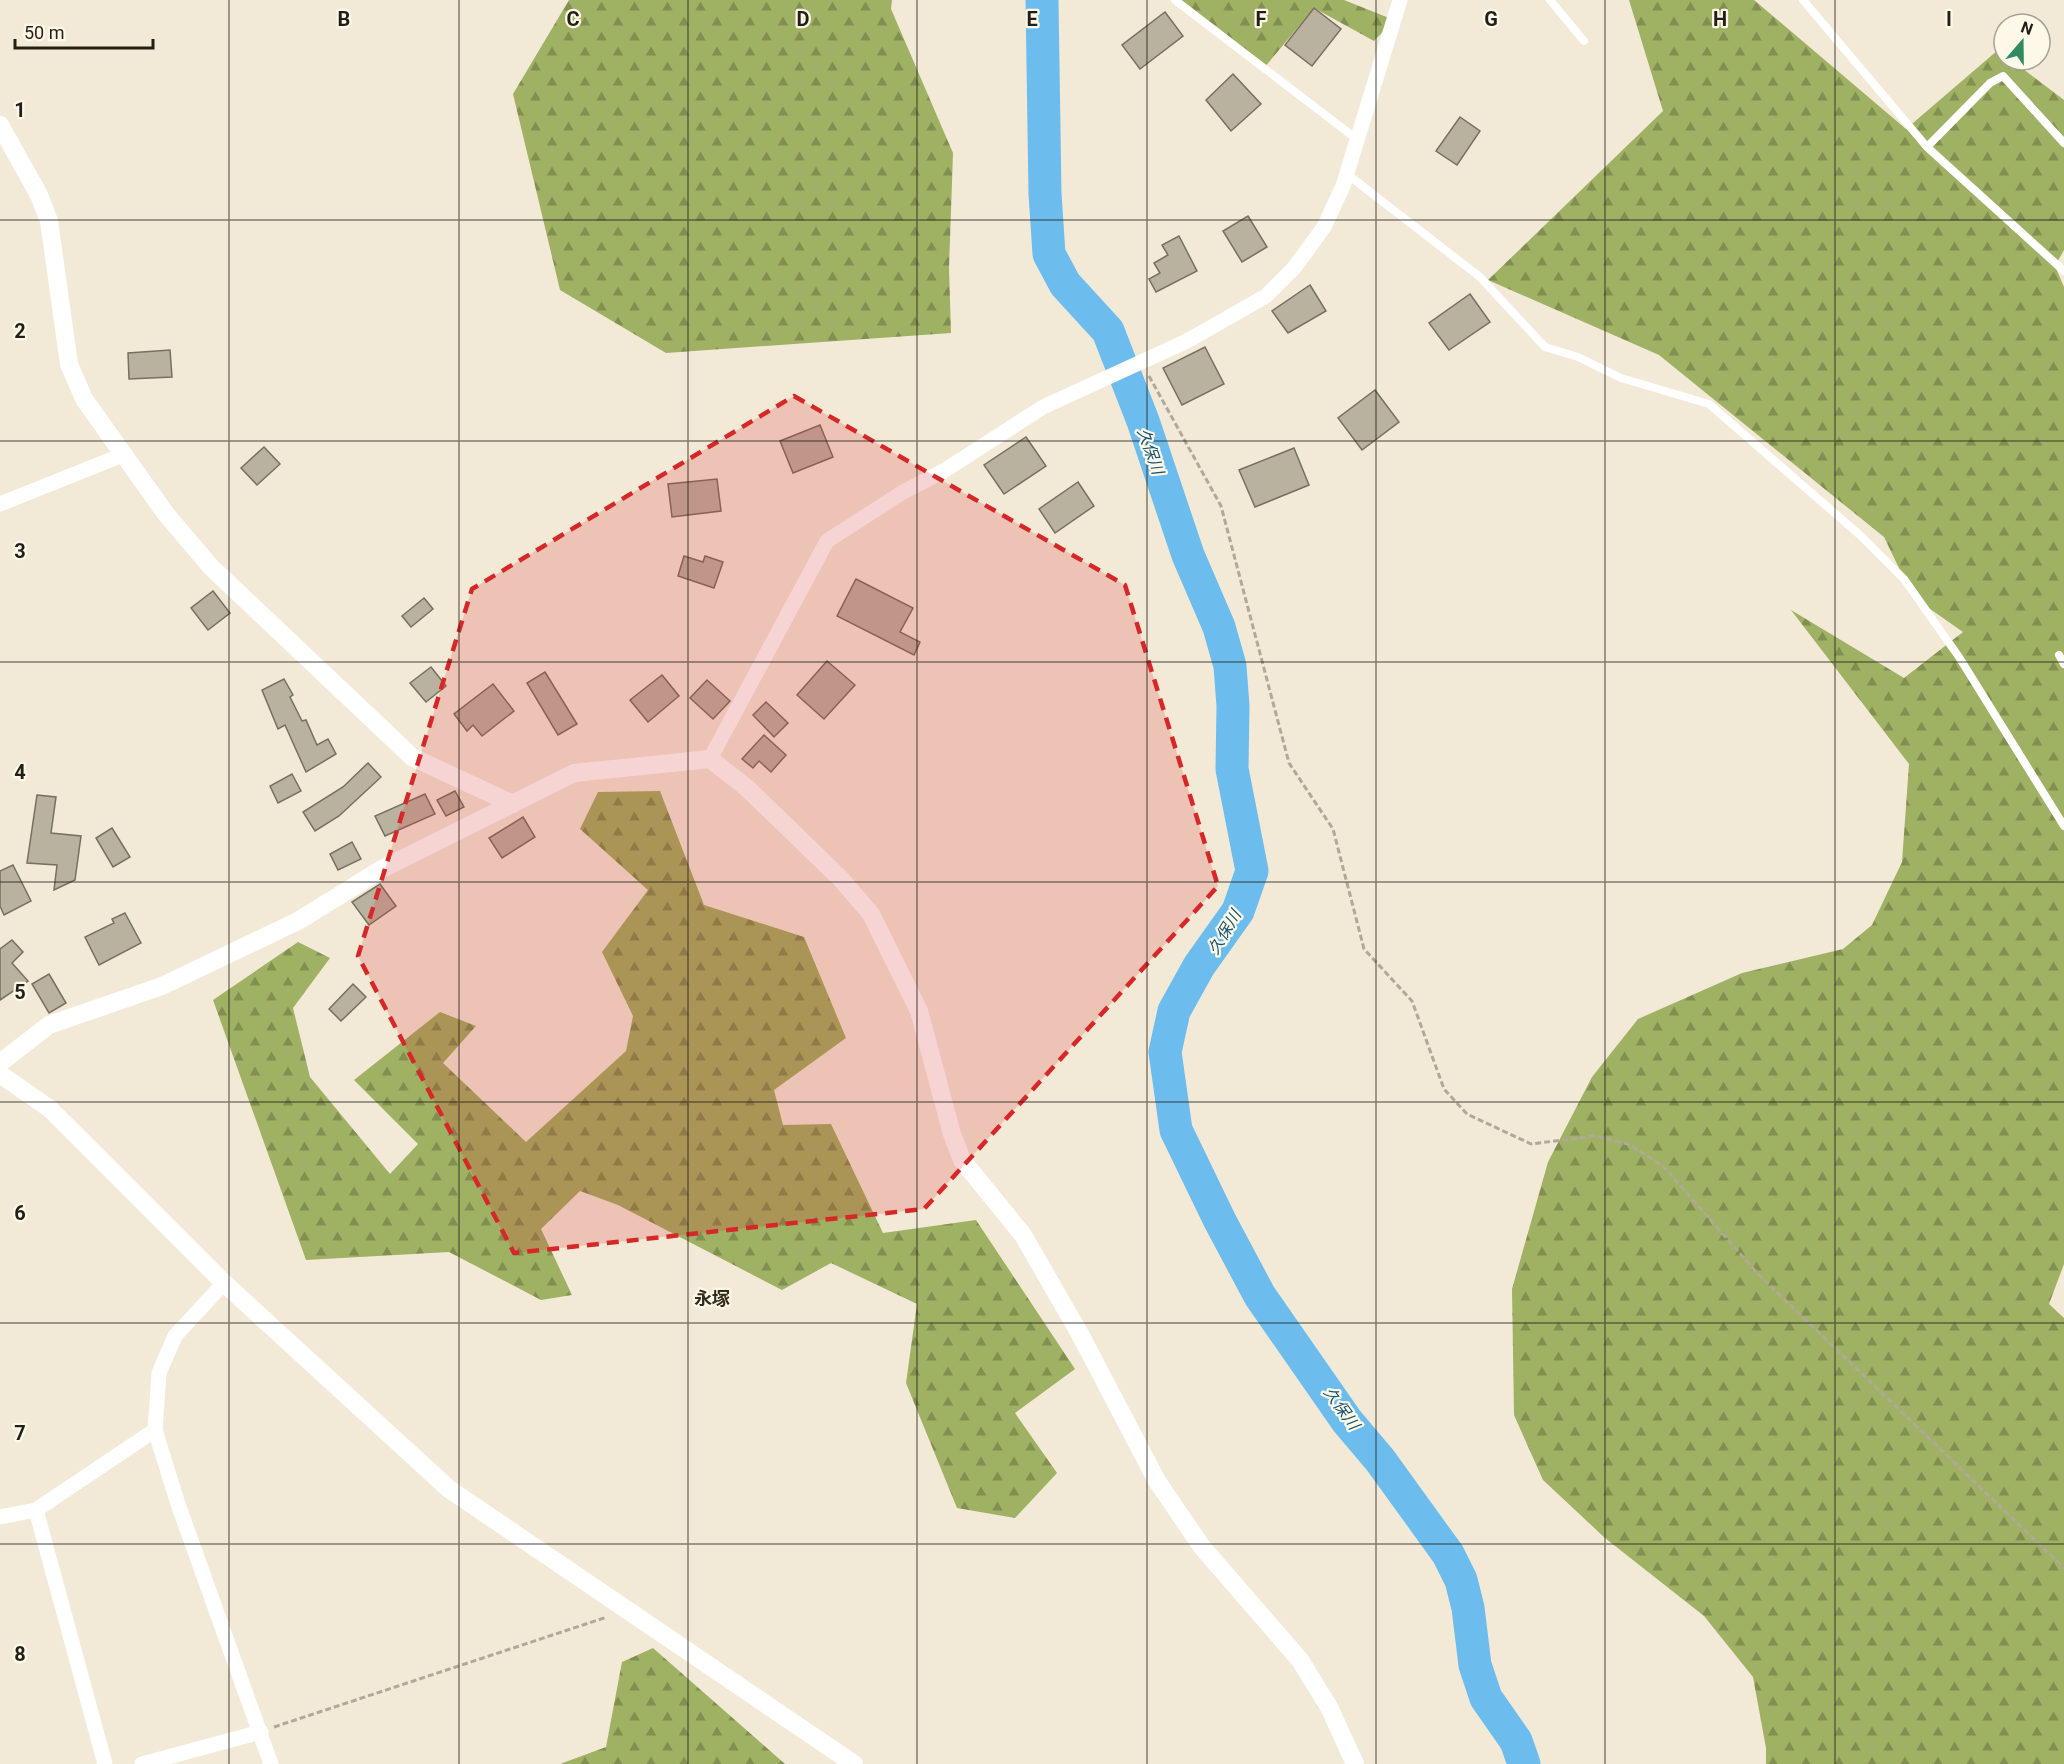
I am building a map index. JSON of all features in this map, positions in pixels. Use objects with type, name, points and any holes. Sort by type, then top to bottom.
[{"type":"street","points":[[710,759],[827,540],[903,492],[942,472],[1043,407],[1142,364],[1266,296],[1294,268],[1324,227],[1347,174],[1400,0]]},
{"type":"street","points":[[0,125],[39,195],[49,221],[69,364],[84,399],[166,514],[211,567],[412,757],[513,804]]},
{"type":"street","points":[[0,504],[124,454]]},
{"type":"street","points":[[0,1063],[49,1025],[173,981],[298,921],[382,869],[574,773],[710,759],[747,788],[832,869],[871,914],[919,1011],[952,1134],[962,1160],[1023,1235],[1081,1336],[1157,1481],[1202,1547],[1300,1660],[1329,1707],[1355,1764]]},
{"type":"street","points":[[0,1074],[50,1109],[224,1283],[448,1489],[854,1764]]},
{"type":"street","points":[[224,1283],[175,1336],[159,1373],[155,1430],[178,1504],[271,1764]]},
{"type":"street","points":[[0,1517],[36,1510],[155,1430]]},
{"type":"street","points":[[36,1510],[105,1764]]},
{"type":"street","points":[[142,1764],[261,1732]]},
{"type":"lane","points":[[1175,0],[1358,140]]},
{"type":"lane","points":[[1550,0],[1584,41]]},
{"type":"lane","points":[[1803,0],[1927,147],[2064,271]]},
{"type":"lane","points":[[1927,147],[1990,83],[2003,76],[2064,143]]},
{"type":"lane","points":[[1347,174],[1480,277],[1545,347],[1578,357],[1621,378],[1709,404],[1861,536],[1904,579],[1959,657],[2064,826]]},
{"type":"lane","points":[[2059,655],[2064,664]]},
{"type":"path","points":[[1142,364],[1221,506],[1289,763],[1334,829],[1364,950],[1412,1001],[1444,1089],[1467,1114],[1532,1144],[1595,1136],[1628,1144],[1663,1166],[1759,1275],[2064,1568]]},
{"type":"path","points":[[261,1732],[626,1611]]},
{"type":"highlighted area","points":[[794,396],[1125,585],[1218,886],[924,1209],[514,1253],[358,956],[472,589]]},
{"type":"green space","points":[[569,0],[892,0],[891,9],[953,153],[949,268],[951,333],[666,353],[560,290],[513,94]]},
{"type":"green space","points":[[1179,0],[1344,0],[1394,20],[1374,41],[1314,8],[1264,68]]},
{"type":"green space","points":[[1629,0],[1754,0],[1906,129],[1992,55],[1992,72],[2027,72],[2064,100],[2064,250],[2055,266],[2064,287],[2064,1264],[2049,1304],[2064,1318],[2064,1764],[1766,1764],[1766,1748],[1753,1677],[1704,1616],[1605,1538],[1543,1480],[1514,1415],[1512,1289],[1548,1162],[1592,1077],[1638,1019],[1742,973],[1843,949],[1872,925],[1902,862],[1909,764],[1791,610],[1904,678],[1963,632],[1913,597],[1884,537],[1659,355],[1488,280],[1663,111]]},
{"type":"green space","points":[[660,791],[704,905],[804,937],[846,1038],[774,1090],[783,1125],[831,1124],[883,1233],[976,1220],[1075,1369],[1015,1413],[1057,1473],[1015,1518],[957,1508],[906,1383],[917,1304],[831,1263],[782,1290],[618,1205],[580,1191],[541,1229],[572,1295],[541,1300],[449,1252],[306,1260],[213,1000],[298,942],[330,958],[293,1008],[310,1077],[390,1174],[418,1144],[354,1080],[440,1012],[476,1026],[443,1063],[526,1142],[626,1051],[633,1016],[602,952],[648,890],[580,829],[598,792]]},
{"type":"green space","points":[[653,1648],[785,1764],[560,1764],[606,1747],[622,1662]]},
{"type":"building","points":[[1314,8],[1341,29],[1312,66],[1285,45]]},
{"type":"building","points":[[1165,12],[1183,36],[1140,69],[1122,45]]},
{"type":"building","points":[[1233,74],[1261,104],[1231,131],[1206,100]]},
{"type":"building","points":[[1460,117],[1480,131],[1457,165],[1436,151]]},
{"type":"building","points":[[1248,216],[1267,247],[1242,262],[1223,231]]},
{"type":"building","points":[[1179,236],[1197,271],[1156,292],[1149,279],[1160,273],[1154,263],[1168,255],[1162,245]]},
{"type":"building","points":[[1310,285],[1326,311],[1288,333],[1272,311]]},
{"type":"building","points":[[1470,294],[1490,322],[1449,350],[1429,323]]},
{"type":"building","points":[[1205,347],[1224,384],[1182,405],[1163,368]]},
{"type":"building","points":[[170,350],[172,377],[129,379],[128,353]]},
{"type":"building","points":[[1375,390],[1399,422],[1362,450],[1338,418]]},
{"type":"building","points":[[820,425],[833,457],[793,473],[780,441]]},
{"type":"building","points":[[1026,437],[1046,466],[1004,494],[984,465]]},
{"type":"building","points":[[264,447],[280,464],[257,485],[241,468]]},
{"type":"building","points":[[1294,448],[1309,485],[1255,507],[1239,470]]},
{"type":"building","points":[[717,479],[721,511],[672,517],[668,484]]},
{"type":"building","points":[[1078,482],[1094,506],[1055,533],[1039,509]]},
{"type":"building","points":[[684,556],[703,562],[705,556],[723,562],[714,588],[678,576]]},
{"type":"building","points":[[856,579],[913,608],[900,632],[920,642],[914,655],[837,616]]},
{"type":"building","points":[[213,591],[230,613],[208,630],[191,608]]},
{"type":"building","points":[[424,598],[433,609],[411,627],[402,616]]},
{"type":"building","points":[[827,661],[855,685],[824,719],[797,695]]},
{"type":"building","points":[[431,667],[446,686],[426,702],[410,683]]},
{"type":"building","points":[[545,672],[577,724],[558,735],[527,683]]},
{"type":"building","points":[[662,675],[679,696],[648,722],[630,700]]},
{"type":"building","points":[[284,679],[293,695],[290,697],[302,721],[306,720],[317,745],[328,739],[336,754],[306,772],[285,725],[278,729],[262,690]]},
{"type":"building","points":[[707,680],[730,701],[713,719],[690,698]]},
{"type":"building","points":[[493,684],[514,711],[482,736],[473,725],[467,731],[454,714]]},
{"type":"building","points":[[766,702],[788,723],[774,737],[753,715]]},
{"type":"building","points":[[764,735],[786,755],[771,772],[759,761],[753,768],[742,759]]},
{"type":"building","points":[[368,763],[381,777],[339,816],[315,831],[303,812],[343,787]]},
{"type":"building","points":[[292,774],[301,791],[278,803],[270,786]]},
{"type":"building","points":[[455,791],[464,807],[446,816],[437,800]]},
{"type":"building","points":[[425,794],[435,814],[385,836],[375,816]]},
{"type":"building","points":[[37,795],[56,797],[51,833],[81,836],[75,880],[54,890],[57,865],[27,863]]},
{"type":"building","points":[[523,817],[535,837],[502,858],[489,838]]},
{"type":"building","points":[[112,828],[130,857],[113,867],[96,838]]},
{"type":"building","points":[[352,842],[361,859],[338,870],[330,854]]},
{"type":"building","points":[[13,865],[31,901],[4,915],[0,906],[0,871]]},
{"type":"building","points":[[380,884],[396,906],[369,925],[352,902]]},
{"type":"building","points":[[125,913],[141,943],[99,965],[85,937],[114,923],[112,919]]},
{"type":"building","points":[[12,940],[23,952],[12,963],[28,981],[0,1000],[0,949]]},
{"type":"building","points":[[49,974],[66,1003],[49,1013],[32,984]]},
{"type":"building","points":[[353,984],[366,997],[341,1021],[329,1009]]},
{"type":"waterway","name":"久保川","points":[[1042,0],[1045,194],[1049,254],[1065,284],[1108,331],[1143,421],[1188,555],[1219,627],[1230,666],[1233,706],[1232,769],[1252,871],[1238,911],[1199,966],[1174,1011],[1165,1052],[1176,1130],[1220,1221],[1260,1296],[1347,1421],[1380,1460],[1448,1554],[1461,1580],[1468,1608],[1475,1665],[1486,1698],[1516,1741],[1524,1764]]},
{"type":"district","name":"永塚","points":[[712,1299]]}]
